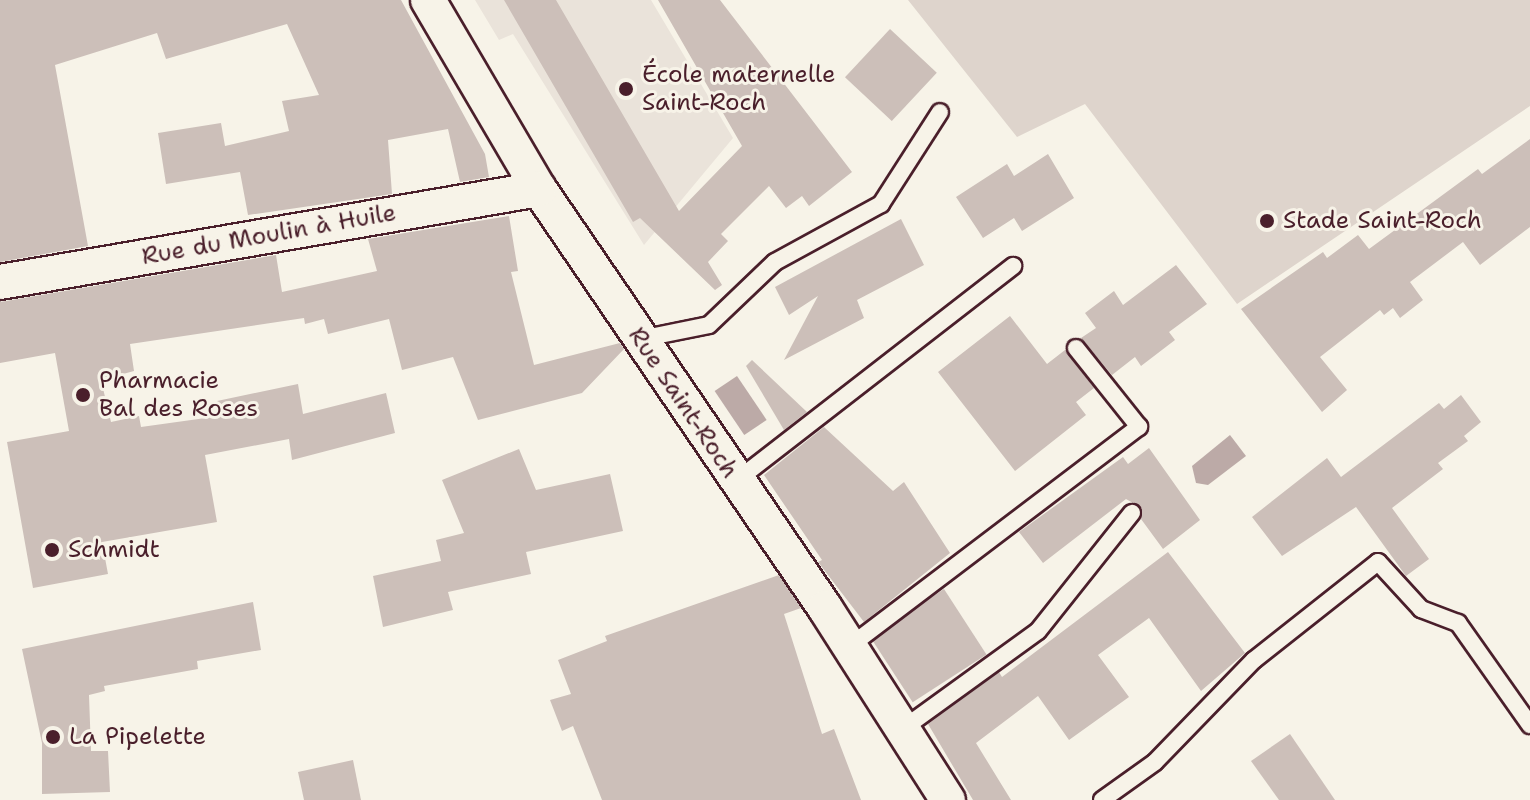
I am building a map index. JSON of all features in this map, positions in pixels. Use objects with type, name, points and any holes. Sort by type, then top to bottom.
[{"type":"street","name":"Rue Saint-Roch","points":[[428,0],[539,189],[638,339],[850,646],[948,800]]},
{"type":"street","name":"Rue du Moulin à Huile","points":[[0,282],[539,189]]},
{"type":"lane","points":[[638,339],[709,325],[775,262],[881,204],[940,112]]},
{"type":"lane","points":[[736,481],[1013,266]]},
{"type":"lane","points":[[850,646],[1139,427],[1076,348]]},
{"type":"lane","points":[[904,728],[1038,631],[1132,513]]},
{"type":"lane","points":[[1102,800],[1155,762],[1254,660],[1378,562],[1421,609],[1458,623],[1530,725]]},
{"type":"shaded area","name":"École maternelle Saint-Roch","points":[[475,0],[651,0],[733,138],[644,245],[513,34],[499,40]]},
{"type":"shaded area","name":"Stade Saint-Roch","points":[[908,0],[1530,0],[1530,106],[1237,304],[1085,104],[1017,137]]},
{"type":"shaded area","points":[[737,376],[767,420],[744,435],[715,391]]},
{"type":"shaded area","points":[[1230,435],[1246,456],[1208,485],[1196,483],[1192,466]]},
{"type":"building","points":[[0,0],[401,0],[485,154],[489,177],[460,182],[448,129],[388,140],[392,194],[248,215],[240,172],[166,184],[158,133],[221,123],[225,146],[289,131],[282,101],[319,95],[287,24],[166,59],[157,33],[55,65],[88,246],[0,262]]},
{"type":"building","points":[[504,0],[556,0],[679,211],[742,146],[658,0],[720,0],[852,172],[809,206],[802,196],[786,208],[769,186],[721,234],[728,241],[708,262],[722,285],[715,290],[640,218],[633,222]]},
{"type":"building","points":[[890,29],[937,73],[892,121],[845,77]]},
{"type":"building","points":[[1530,139],[1530,227],[1480,265],[1463,242],[1410,282],[1423,300],[1400,318],[1393,308],[1384,315],[1380,310],[1320,357],[1347,390],[1322,412],[1241,309],[1323,252],[1327,258],[1358,235],[1369,249],[1478,169],[1482,174]]},
{"type":"building","points":[[1048,154],[1074,198],[1022,231],[1014,218],[983,238],[956,197],[1007,164],[1014,176]]},
{"type":"building","points":[[509,216],[518,271],[511,272],[534,365],[620,343],[624,349],[582,393],[478,420],[453,357],[402,370],[389,319],[328,334],[324,319],[305,324],[304,318],[130,344],[134,371],[101,380],[111,422],[139,416],[141,427],[220,416],[217,401],[298,384],[303,414],[386,393],[395,433],[292,460],[289,439],[205,455],[217,522],[102,542],[108,574],[33,588],[7,442],[69,431],[55,353],[0,363],[0,302],[276,255],[282,292],[377,271],[368,239]]},
{"type":"building","points":[[901,219],[924,265],[857,300],[864,318],[784,360],[818,296],[789,315],[775,287]]},
{"type":"building","points":[[1176,265],[1207,304],[1169,332],[1175,340],[1141,366],[1135,357],[1112,375],[1081,338],[1096,328],[1085,313],[1114,291],[1123,305]]},
{"type":"building","points":[[1010,316],[1047,364],[1065,350],[1094,388],[1076,402],[1086,415],[1015,471],[938,372]]},
{"type":"building","points":[[752,360],[807,412],[784,430],[746,366]]},
{"type":"building","points":[[1461,395],[1481,422],[1464,436],[1468,441],[1438,463],[1443,469],[1392,508],[1429,559],[1406,576],[1356,507],[1282,556],[1252,517],[1327,458],[1341,477],[1439,403],[1444,409]]},
{"type":"building","points":[[824,427],[893,491],[904,482],[950,553],[864,622],[818,562],[822,560],[764,475]]},
{"type":"building","points":[[1149,448],[1200,520],[1163,549],[1141,519],[1142,508],[1126,499],[1043,563],[1019,532],[1123,457],[1128,464]]},
{"type":"building","points":[[519,449],[536,490],[610,474],[623,531],[526,552],[531,574],[448,592],[453,610],[383,627],[373,576],[441,561],[436,540],[464,533],[442,480]]},
{"type":"building","points":[[1168,552],[1245,653],[1201,691],[1149,618],[1098,655],[1129,697],[1069,740],[1038,696],[976,743],[1011,800],[973,800],[928,724],[999,672],[1002,677]]},
{"type":"building","points":[[779,575],[801,608],[784,614],[822,734],[834,729],[861,800],[602,800],[573,726],[562,731],[550,700],[571,694],[558,660],[607,641],[605,636]]},
{"type":"building","points":[[944,589],[986,654],[913,702],[870,637]]},
{"type":"building","points":[[253,602],[261,650],[197,661],[198,669],[104,686],[105,691],[89,695],[91,751],[108,751],[110,792],[42,794],[42,743],[22,649]]},
{"type":"building","points":[[1290,734],[1335,800],[1279,800],[1251,761]]},
{"type":"building","points":[[353,760],[361,800],[304,800],[298,772]]},
{"type":"place","name":"École maternelle Saint-Roch","points":[[626,89]]},
{"type":"place","name":"Stade Saint-Roch","points":[[1267,221]]},
{"type":"place","name":"Pharmacie Bal des Roses","points":[[83,395]]},
{"type":"place","name":"Schmidt","points":[[52,550]]},
{"type":"place","name":"La Pipelette","points":[[53,737]]}]
